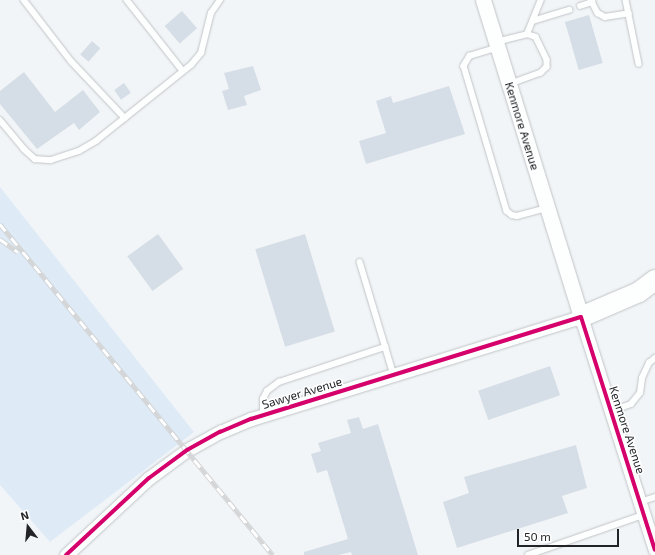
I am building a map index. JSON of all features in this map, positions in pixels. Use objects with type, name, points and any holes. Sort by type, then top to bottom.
[{"type":"highway","points":[[581,317],[639,292],[655,280]]},
{"type":"main road","name":"Kenmore Avenue","points":[[483,0],[581,317]]},
{"type":"street","name":"Sawyer Avenue","points":[[66,555],[149,478],[186,450],[220,432],[263,415],[581,317]]},
{"type":"street","name":"Kenmore Avenue","points":[[581,317],[640,502],[649,522],[655,550]]},
{"type":"lane","points":[[24,0],[72,62],[124,118]]},
{"type":"lane","points":[[127,0],[183,71]]},
{"type":"lane","points":[[0,120],[24,150],[35,159],[51,160],[78,150],[96,141],[183,71],[201,53],[211,13],[220,0]]},
{"type":"lane","points":[[527,34],[541,0]]},
{"type":"lane","points":[[626,0],[639,64]]},
{"type":"lane","points":[[580,6],[591,1],[598,13],[605,17],[629,14]]},
{"type":"lane","points":[[533,21],[569,10]]},
{"type":"lane","points":[[509,84],[541,73],[547,67],[542,45],[536,37],[527,34],[497,45],[470,56],[464,66],[507,211],[517,216],[547,207]]},
{"type":"lane","points":[[360,262],[394,375]]},
{"type":"lane","points":[[263,415],[263,399],[279,382],[385,347]]},
{"type":"lane","points":[[611,411],[631,404],[640,392],[642,378],[649,363],[655,358]]},
{"type":"lane","points":[[640,502],[655,497]]},
{"type":"lane","points":[[528,555],[649,522]]},
{"type":"shaded area","points":[[0,187],[194,432],[50,542],[0,485]]},
{"type":"building","points":[[182,11],[197,28],[180,43],[165,26]]},
{"type":"building","points":[[589,15],[603,63],[579,70],[565,22]]},
{"type":"building","points":[[92,41],[100,48],[88,62],[80,55]]},
{"type":"building","points":[[253,66],[261,90],[244,96],[247,105],[228,110],[222,91],[229,89],[224,73]]},
{"type":"building","points":[[24,72],[55,112],[83,90],[100,112],[79,130],[74,123],[37,149],[0,104],[0,91]]},
{"type":"building","points":[[124,83],[131,93],[121,100],[114,90]]},
{"type":"building","points":[[449,86],[465,134],[366,164],[359,141],[386,133],[376,101],[391,96],[393,103]]},
{"type":"building","points":[[158,234],[183,269],[153,291],[127,256]]},
{"type":"building","points":[[305,234],[335,332],[285,347],[255,249]]},
{"type":"building","points":[[550,366],[560,395],[488,420],[478,391]]},
{"type":"building","points":[[359,417],[363,429],[378,424],[418,555],[352,555],[351,552],[339,555],[304,555],[304,552],[348,539],[327,470],[317,473],[311,454],[321,451],[318,443],[351,433],[347,420]]},
{"type":"building","points":[[576,445],[587,488],[562,496],[568,513],[457,548],[443,502],[469,493],[464,477]]},
{"type":"railway","points":[[0,224],[273,555]]},
{"type":"railway","points":[[0,239],[18,252]]},
{"type":"cycle path","points":[[66,555],[149,478],[187,450],[220,432],[251,419],[581,317],[655,550]]}]
